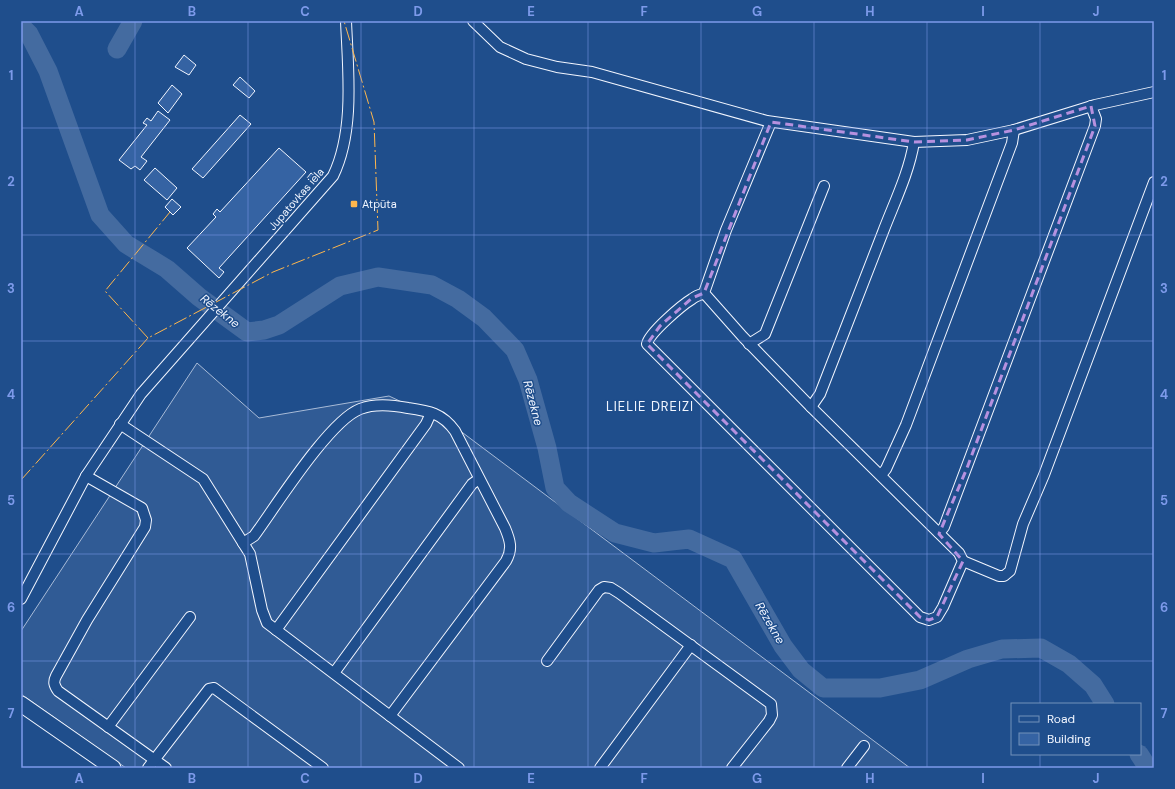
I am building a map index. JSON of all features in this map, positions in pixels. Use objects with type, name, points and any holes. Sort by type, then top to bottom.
[{"type":"main road","points":[[21,704],[113,768]]},
{"type":"street","name":"Jupatovkas iela","points":[[21,599],[86,476],[141,394],[333,176],[338,165],[346,134],[346,21]]},
{"type":"street","points":[[472,21],[500,47],[526,59],[557,68],[592,72],[771,122],[914,142],[966,140],[1014,130],[1091,106],[1154,92]]},
{"type":"street","points":[[939,533],[944,527],[967,468],[1095,126],[1096,119],[1091,106]]},
{"type":"street","points":[[704,294],[726,230],[771,122]]},
{"type":"street","points":[[881,475],[886,469],[906,425],[1012,143],[1014,130]]},
{"type":"street","points":[[812,407],[820,394],[867,275],[904,176],[914,142]]},
{"type":"street","points":[[704,294],[749,344],[959,553],[963,561],[999,576],[1004,576],[1010,571],[1023,524],[1044,475],[1154,182]]},
{"type":"street","points":[[749,344],[765,334],[824,186]]},
{"type":"street","points":[[704,294],[692,298],[660,326],[647,340],[647,344],[920,617],[928,620],[937,616],[943,607],[963,561]]},
{"type":"street","points":[[243,543],[254,536],[329,433],[360,408],[396,406],[431,413],[446,420],[455,431],[510,541],[510,555],[390,716]]},
{"type":"street","points":[[276,630],[426,424],[431,413]]},
{"type":"street","points":[[120,424],[203,479],[250,554],[262,610],[267,623],[459,768]]},
{"type":"street","points":[[86,476],[142,508],[146,520],[142,535],[87,620],[54,681],[54,686],[58,691],[108,727],[151,764],[166,768]]},
{"type":"street","points":[[334,673],[472,484],[479,479]]},
{"type":"street","points":[[547,662],[595,594],[604,587],[611,588],[771,704],[773,710],[769,721],[732,768]]},
{"type":"street","points":[[108,727],[190,616]]},
{"type":"street","points":[[600,768],[691,645]]},
{"type":"street","points":[[151,764],[209,689],[214,688],[323,768]]},
{"type":"street","points":[[847,768],[864,746]]},
{"type":"highlighted area","points":[[1091,106],[1095,126],[967,468],[939,534],[963,561],[937,617],[929,620],[920,617],[647,344],[660,326],[692,298],[704,293],[771,122],[914,142],[967,140],[1014,130]]},
{"type":"shaded area","points":[[197,363],[259,418],[389,396],[455,427],[910,768],[126,768],[21,694],[21,631]]},
{"type":"building","points":[[184,55],[196,65],[189,75],[175,67]]},
{"type":"building","points":[[240,77],[255,91],[249,98],[233,85]]},
{"type":"building","points":[[172,85],[182,94],[168,113],[158,103]]},
{"type":"building","points":[[158,111],[170,120],[141,157],[147,161],[140,170],[135,166],[131,169],[119,160],[147,125],[143,123],[147,118],[151,121]]},
{"type":"building","points":[[240,115],[251,124],[203,178],[192,169]]},
{"type":"building","points":[[279,148],[306,172],[219,268],[224,272],[219,278],[187,248],[216,217],[213,214],[217,209],[220,212]]},
{"type":"building","points":[[155,168],[177,188],[167,200],[144,180]]},
{"type":"building","points":[[311,173],[317,177],[312,183],[307,178]]},
{"type":"building","points":[[172,199],[181,207],[173,215],[165,207]]},
{"type":"waterway","points":[[117,49],[133,21]]},
{"type":"waterway","name":"Rēzekne","points":[[21,26],[29,34],[48,71],[100,215],[126,244],[167,269],[199,297],[247,332],[264,330],[279,325],[340,286],[378,277],[432,285],[458,299],[484,318],[515,350],[528,380],[547,448],[555,488],[569,503],[615,533],[654,543],[689,539],[733,559],[783,646],[801,670],[823,688],[880,688],[920,680],[968,659],[1002,649],[1041,648],[1069,664],[1093,685],[1104,703]]},
{"type":"waterway","name":"Rēzekne","points":[[1140,755],[1148,768]]},
{"type":"power","points":[[21,480],[148,338],[273,272],[378,230],[374,122],[344,21]]},
{"type":"power","points":[[148,338],[105,291],[170,212]]},
{"type":"place","name":"Atpūta","points":[[354,204]]},
{"type":"district","name":"LIELIE DREIZI","points":[[650,406]]}]
